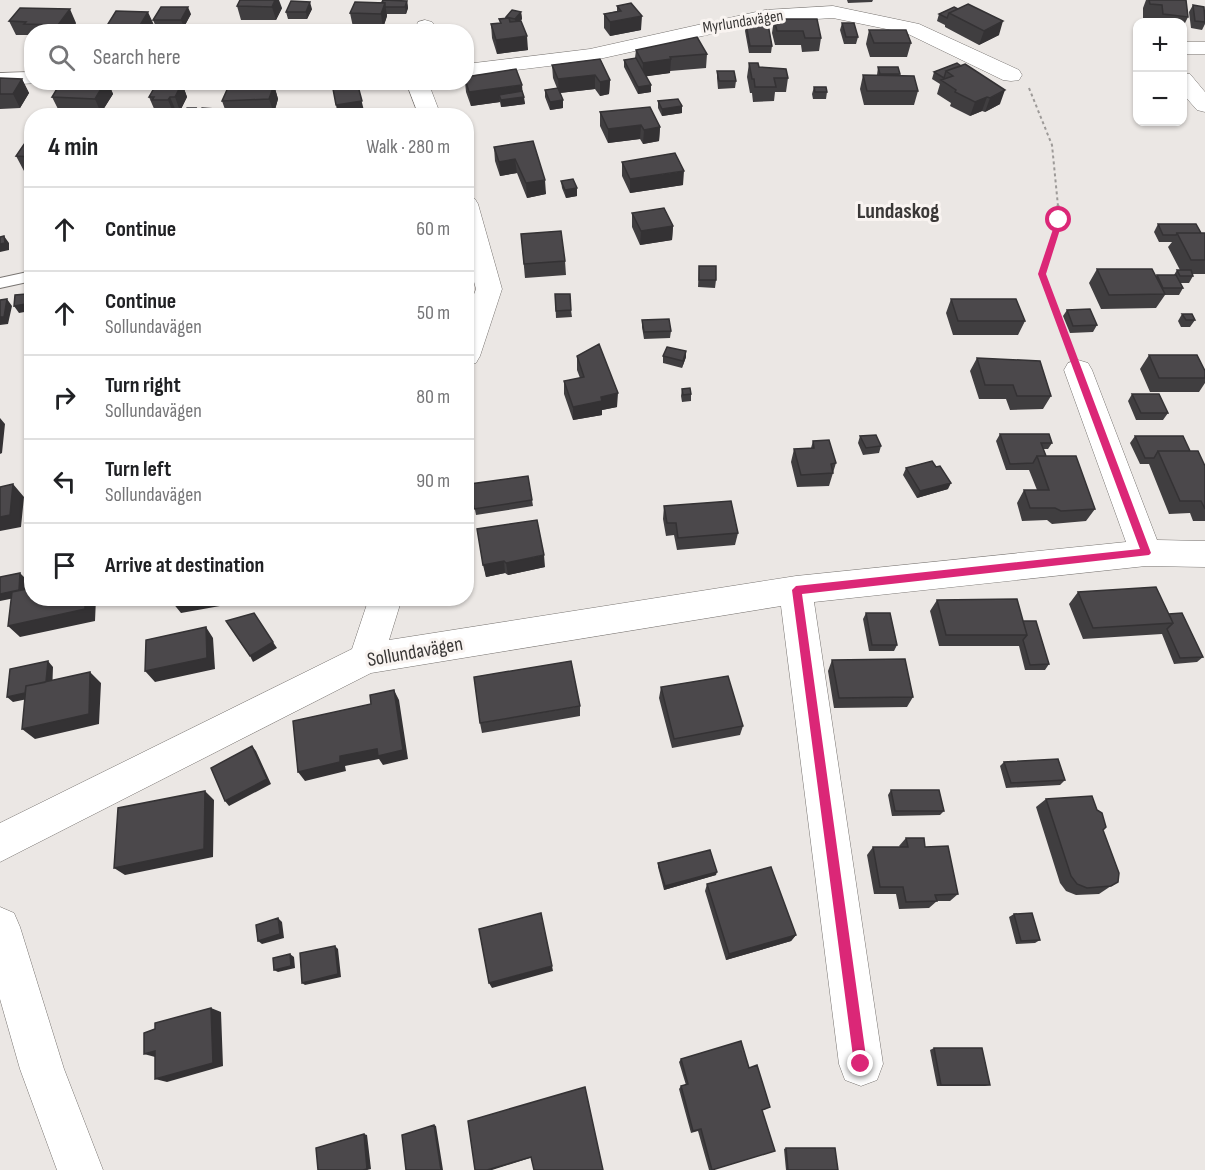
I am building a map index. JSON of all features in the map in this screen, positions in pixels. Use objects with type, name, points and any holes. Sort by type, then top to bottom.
[{"type":"street","name":"Myrlundavägen","points":[[474,69],[590,55],[765,16],[833,12],[912,28],[1011,75]]},
{"type":"street","points":[[1187,48],[1205,48]]},
{"type":"street","points":[[0,79],[24,78]]},
{"type":"street","points":[[1187,85],[1205,105]]},
{"type":"street","points":[[420,90],[427,108]]},
{"type":"street","points":[[474,234],[489,289],[474,333]]},
{"type":"street","points":[[1078,370],[1146,553]]},
{"type":"street","name":"Sollundavägen","points":[[0,843],[366,659],[796,590],[1146,553],[1205,554]]},
{"type":"street","points":[[796,590],[861,1064]]},
{"type":"street","points":[[366,659],[383,606]]},
{"type":"street","points":[[0,927],[42,1069],[80,1170]]},
{"type":"lane","points":[[0,283],[24,278]]},
{"type":"path","points":[[1011,75],[1030,90],[1052,145],[1059,220],[1042,274],[1078,370]]},
{"type":"building","points":[[240,0],[275,0],[272,7],[237,6]]},
{"type":"building","points":[[383,0],[407,1],[405,7],[385,7]]},
{"type":"building","points":[[1149,0],[1186,0],[1188,17],[1163,14],[1162,5],[1150,4]]},
{"type":"building","points":[[291,1],[310,2],[306,12],[286,12]]},
{"type":"building","points":[[355,2],[385,3],[381,14],[350,13]]},
{"type":"building","points":[[631,3],[642,16],[610,22],[604,14],[621,11],[617,6]]},
{"type":"building","points":[[968,4],[1003,21],[984,31],[949,13]]},
{"type":"building","points":[[1193,5],[1204,7],[1205,22],[1195,21]]},
{"type":"building","points":[[161,7],[188,7],[181,20],[153,20]]},
{"type":"building","points":[[954,7],[958,9],[949,13],[947,18],[939,14]]},
{"type":"building","points":[[20,8],[70,9],[59,24],[24,24],[26,22],[9,21]]},
{"type":"building","points":[[512,10],[521,12],[515,19],[506,17]]},
{"type":"building","points":[[116,11],[148,12],[141,24],[108,24]]},
{"type":"building","points":[[509,18],[510,22],[521,21],[527,36],[496,40],[491,24],[501,23],[499,19]]},
{"type":"building","points":[[774,19],[817,19],[821,38],[805,38],[803,31],[777,31]]},
{"type":"building","points":[[842,23],[854,23],[858,37],[846,37]]},
{"type":"building","points":[[746,24],[768,24],[772,46],[750,46]]},
{"type":"building","points":[[869,30],[906,30],[911,43],[874,43]]},
{"type":"building","points":[[697,37],[707,54],[670,57],[671,59],[643,63],[636,50]]},
{"type":"building","points":[[636,58],[651,85],[638,87],[624,60]]},
{"type":"building","points":[[600,59],[610,80],[600,82],[595,75],[558,79],[552,65]]},
{"type":"building","points":[[749,63],[758,63],[759,67],[786,69],[788,78],[774,78],[776,87],[755,87]]},
{"type":"building","points":[[957,63],[961,66],[946,71],[944,78],[934,72]]},
{"type":"building","points":[[965,64],[1005,90],[990,98],[975,102],[955,92],[956,90],[941,80],[953,76],[946,71]]},
{"type":"building","points":[[878,67],[898,67],[900,74],[880,74]]},
{"type":"building","points":[[516,69],[522,85],[469,92],[468,90],[474,90],[474,76]]},
{"type":"building","points":[[717,71],[734,71],[736,81],[719,81]]},
{"type":"building","points":[[863,75],[914,76],[918,91],[867,91]]},
{"type":"building","points":[[0,78],[22,79],[13,94],[0,94]]},
{"type":"building","points":[[814,87],[826,87],[827,92],[815,92]]},
{"type":"building","points":[[558,88],[563,100],[550,102],[545,90]]},
{"type":"building","points":[[56,90],[100,90],[95,99],[52,97]]},
{"type":"building","points":[[153,90],[178,90],[175,97],[170,97],[168,100],[152,100],[154,97],[149,97]]},
{"type":"building","points":[[227,90],[272,90],[269,99],[222,101]]},
{"type":"building","points":[[333,90],[359,90],[362,101],[336,105]]},
{"type":"building","points":[[522,91],[524,97],[501,100],[499,95]]},
{"type":"building","points":[[678,99],[682,106],[662,109],[658,101]]},
{"type":"building","points":[[650,107],[660,127],[644,130],[641,125],[608,129],[600,112]]},
{"type":"building","points":[[533,141],[545,180],[526,183],[515,159],[499,162],[494,147]]},
{"type":"building","points":[[24,144],[24,156],[16,156]]},
{"type":"building","points":[[675,153],[684,171],[630,179],[622,162]]},
{"type":"building","points":[[573,179],[577,188],[565,190],[561,181]]},
{"type":"building","points":[[664,208],[673,226],[641,231],[632,213]]},
{"type":"building","points":[[1158,224],[1196,224],[1201,233],[1163,235]]},
{"type":"building","points":[[561,231],[565,261],[524,264],[521,234]]},
{"type":"building","points":[[1177,233],[1205,233],[1205,260],[1191,260]]},
{"type":"building","points":[[4,236],[5,243],[0,244],[0,237]]},
{"type":"building","points":[[699,266],[716,266],[716,280],[699,280]]},
{"type":"building","points":[[1097,269],[1152,269],[1165,294],[1109,295]]},
{"type":"building","points":[[1177,270],[1191,270],[1193,276],[1180,276]]},
{"type":"building","points":[[1157,275],[1176,275],[1183,288],[1163,288]]},
{"type":"building","points":[[24,294],[24,304],[14,306],[15,295]]},
{"type":"building","points":[[555,294],[570,294],[571,310],[556,311]]},
{"type":"building","points":[[7,299],[4,317],[0,317],[0,300]]},
{"type":"building","points":[[951,299],[1016,299],[1025,321],[958,321]]},
{"type":"building","points":[[1090,309],[1097,325],[1073,326],[1067,310]]},
{"type":"building","points":[[1182,314],[1192,314],[1195,320],[1186,320]]},
{"type":"building","points":[[669,319],[671,331],[644,332],[642,320]]},
{"type":"building","points":[[599,344],[618,393],[601,397],[602,401],[573,407],[564,381],[584,377],[577,356]]},
{"type":"building","points":[[667,347],[686,351],[683,361],[663,356]]},
{"type":"building","points":[[1149,355],[1197,355],[1205,371],[1205,378],[1159,378]]},
{"type":"building","points":[[977,358],[1040,361],[1051,396],[1017,396],[1013,385],[985,385]]},
{"type":"building","points":[[690,388],[691,394],[683,395],[682,389]]},
{"type":"building","points":[[1132,394],[1159,394],[1168,413],[1141,413]]},
{"type":"building","points":[[1000,434],[1049,434],[1052,443],[1041,443],[1046,456],[1037,456],[1033,463],[1010,464]]},
{"type":"building","points":[[876,435],[881,446],[866,448],[860,436]]},
{"type":"building","points":[[1135,436],[1183,436],[1190,451],[1158,451],[1154,458],[1145,458]]},
{"type":"building","points":[[829,440],[836,463],[831,464],[833,473],[801,475],[794,449],[814,448],[813,441]]},
{"type":"building","points":[[1158,451],[1198,451],[1205,466],[1205,509],[1201,501],[1180,501]]},
{"type":"building","points":[[1037,456],[1076,456],[1095,509],[1061,511],[1055,508],[1030,508],[1024,490],[1049,490]]},
{"type":"building","points":[[932,461],[936,467],[940,466],[951,483],[920,491],[906,468]]},
{"type":"building","points":[[528,476],[532,500],[474,509],[474,483]]},
{"type":"building","points":[[13,484],[10,515],[0,517],[0,487]]},
{"type":"building","points":[[731,501],[738,533],[678,538],[676,523],[667,523],[664,506]]},
{"type":"building","points":[[537,520],[544,555],[483,565],[477,529]]},
{"type":"building","points":[[20,573],[19,590],[0,594],[0,577]]},
{"type":"building","points":[[1156,587],[1173,623],[1093,628],[1078,592]]},
{"type":"building","points":[[24,590],[24,606],[85,606],[85,609],[8,626],[12,592]]},
{"type":"building","points":[[1017,599],[1027,635],[946,635],[937,600]]},
{"type":"building","points":[[254,613],[273,642],[250,656],[226,621]]},
{"type":"building","points":[[866,613],[890,613],[897,645],[872,645]]},
{"type":"building","points":[[1182,613],[1203,657],[1180,658],[1167,629],[1173,623],[1169,614]]},
{"type":"building","points":[[1023,621],[1036,621],[1049,664],[1030,665],[1023,640],[1027,635]]},
{"type":"building","points":[[206,627],[207,658],[145,671],[146,640]]},
{"type":"building","points":[[905,659],[913,697],[839,698],[832,660]]},
{"type":"building","points":[[48,661],[46,682],[26,686],[25,693],[7,697],[10,669]]},
{"type":"building","points":[[571,661],[580,706],[480,723],[474,677]]},
{"type":"building","points":[[90,672],[89,714],[22,729],[26,686]]},
{"type":"building","points":[[728,676],[743,726],[674,739],[661,687]]},
{"type":"building","points":[[394,690],[403,750],[378,756],[377,749],[340,756],[340,762],[298,772],[293,721],[371,704],[370,695]]},
{"type":"building","points":[[252,746],[267,779],[225,801],[211,768]]},
{"type":"building","points":[[1058,759],[1065,780],[1011,783],[1004,762]]},
{"type":"building","points":[[891,790],[939,790],[944,811],[895,811]]},
{"type":"building","points":[[205,791],[204,849],[114,868],[118,808]]},
{"type":"building","points":[[1092,796],[1097,810],[1102,813],[1106,827],[1103,830],[1119,873],[1118,882],[1111,886],[1087,888],[1077,884],[1071,876],[1046,799]]},
{"type":"building","points":[[906,838],[924,838],[925,847],[948,846],[958,894],[935,895],[937,901],[906,902],[903,887],[880,887],[873,847],[908,847]]},
{"type":"building","points":[[710,850],[717,872],[665,886],[658,863]]},
{"type":"building","points":[[771,867],[796,935],[729,954],[707,884]]},
{"type":"building","points":[[541,913],[552,966],[489,983],[479,929]]},
{"type":"building","points":[[1032,913],[1040,940],[1021,941],[1014,914]]},
{"type":"building","points":[[278,918],[280,934],[258,941],[256,925]]},
{"type":"building","points":[[335,946],[338,974],[302,983],[300,953]]},
{"type":"building","points":[[290,954],[291,966],[274,970],[273,958]]},
{"type":"building","points":[[211,1008],[213,1063],[155,1079],[155,1051],[144,1054],[144,1033],[155,1029],[155,1023]]},
{"type":"building","points":[[741,1041],[749,1068],[757,1065],[770,1107],[762,1110],[775,1151],[712,1170],[701,1129],[693,1131],[681,1086],[688,1084],[681,1059]]},
{"type":"building","points":[[934,1048],[982,1048],[990,1085],[941,1085]]},
{"type":"building","points":[[585,1087],[603,1170],[534,1170],[531,1157],[487,1170],[475,1170],[468,1121]]},
{"type":"building","points":[[434,1125],[441,1170],[406,1170],[402,1135]]},
{"type":"building","points":[[364,1134],[367,1169],[318,1170],[316,1148]]},
{"type":"building","points":[[786,1148],[835,1148],[838,1170],[788,1170]]},
{"type":"district","name":"Lundaskog","points":[[898,211]]},
{"type":"route","points":[[861,1064],[796,590],[1146,553],[1042,274],[1059,220]]}]
